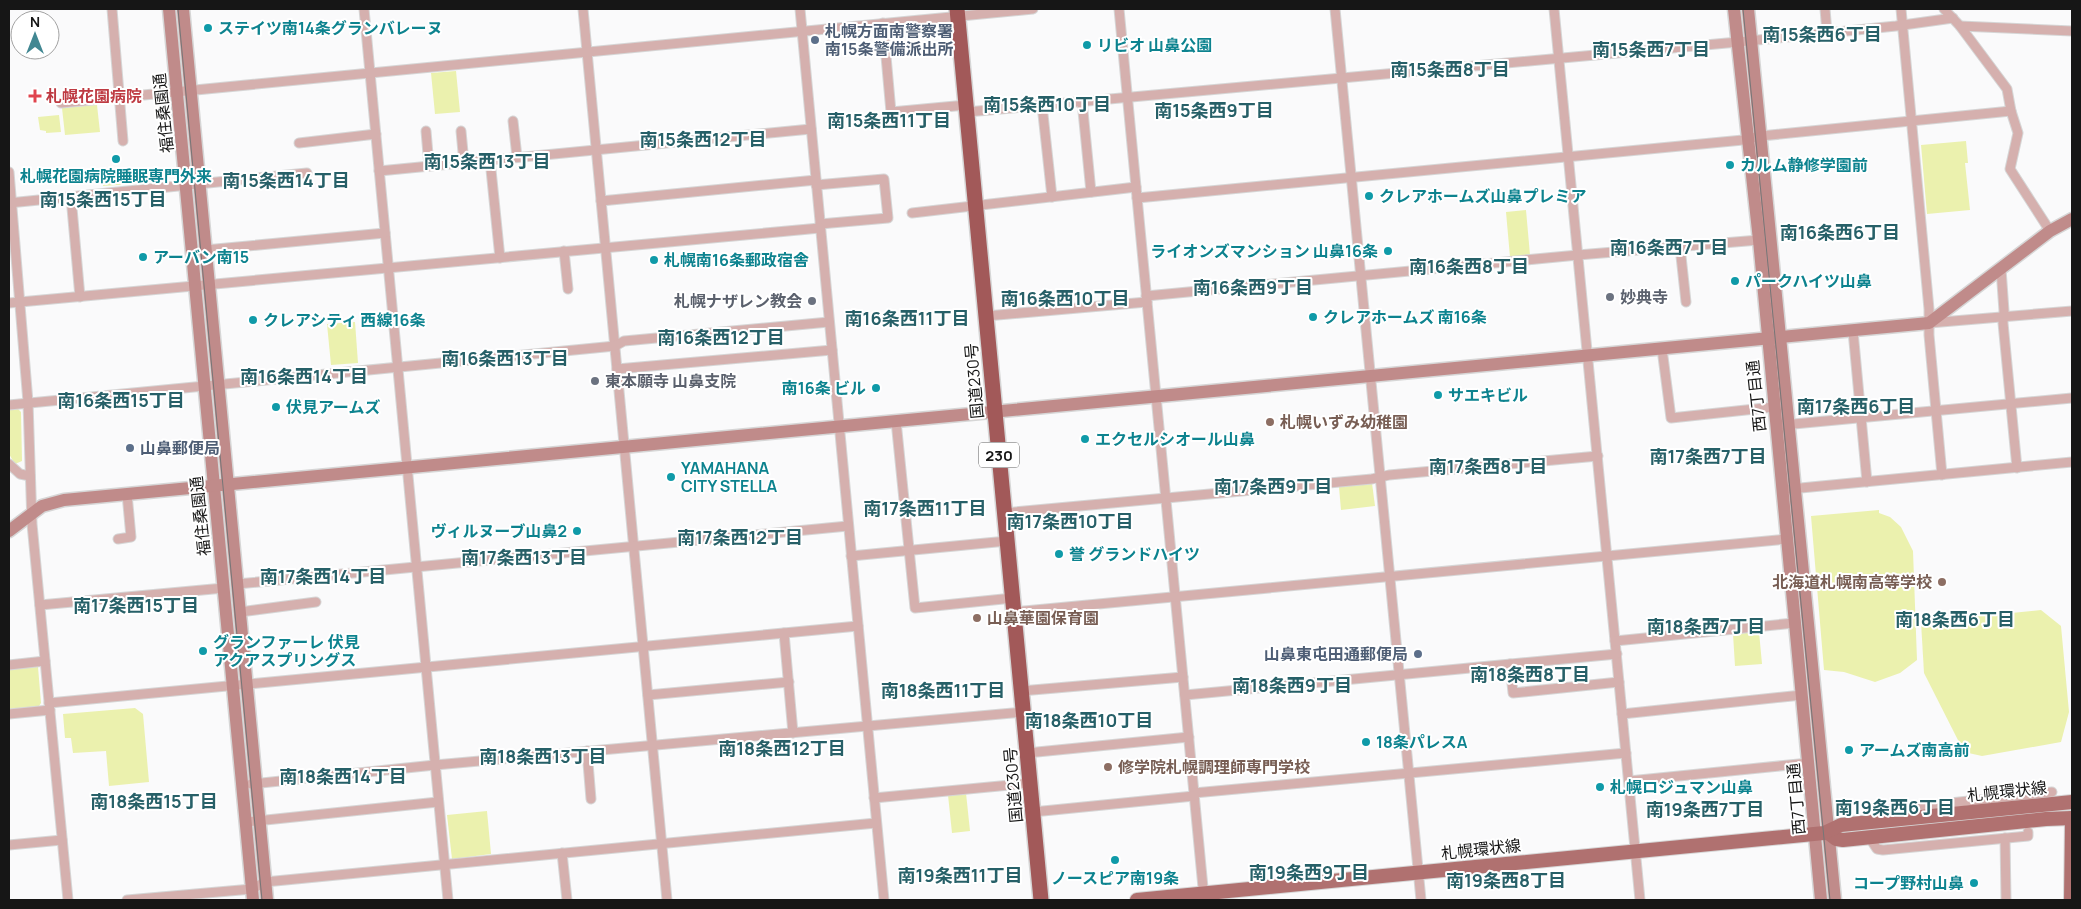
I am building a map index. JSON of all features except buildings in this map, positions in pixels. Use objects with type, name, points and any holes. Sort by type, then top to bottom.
[{"type":"highway","name":"国道230号","points":[[958,12],[1041,900]]},
{"type":"main road","name":"札幌環状線","points":[[1137,900],[1204,897],[1419,873],[1821,834],[1834,827],[1841,826],[2072,802]]},
{"type":"main road","name":"札幌環状線","points":[[1821,834],[1843,840],[2072,818]]},
{"type":"main road","points":[[2071,900],[2072,818]]},
{"type":"street","points":[[112,9],[123,141]]},
{"type":"street","name":"福住桑園通","points":[[169,9],[184,93],[202,285],[218,385],[247,684],[249,784],[246,822],[253,895]]},
{"type":"street","name":"福住桑園通","points":[[183,9],[184,93]]},
{"type":"street","points":[[364,9],[448,900]]},
{"type":"street","points":[[583,9],[667,900]]},
{"type":"street","points":[[800,9],[884,900]]},
{"type":"street","points":[[61,103],[184,93],[587,51],[883,23],[958,12],[1032,9]]},
{"type":"street","points":[[1119,9],[1204,897]]},
{"type":"street","points":[[1335,9],[1421,900]]},
{"type":"street","points":[[1554,9],[1640,900]]},
{"type":"street","name":"西7丁目通","points":[[1734,9],[1759,240],[1774,407],[1782,425]]},
{"type":"street","name":"西7丁目通","points":[[1748,9],[1781,338],[1782,425],[1821,834],[1821,900]]},
{"type":"street","points":[[1824,9],[1827,33]]},
{"type":"street","points":[[1901,9],[1929,309],[1942,475]]},
{"type":"street","points":[[1944,9],[1960,26],[2007,88],[2018,133],[2010,169],[2050,231]]},
{"type":"street","points":[[883,23],[891,112],[1042,105],[1342,79],[1738,42],[1952,18]]},
{"type":"street","points":[[1960,26],[2072,31]]},
{"type":"street","points":[[1082,101],[1091,192]]},
{"type":"street","points":[[1042,105],[1052,197]]},
{"type":"street","points":[[1137,198],[1748,140],[1761,136],[2011,110]]},
{"type":"street","points":[[513,121],[517,157]]},
{"type":"street","points":[[379,171],[811,129]]},
{"type":"street","points":[[426,131],[429,166]]},
{"type":"street","points":[[461,131],[464,163]]},
{"type":"street","points":[[299,143],[376,134]]},
{"type":"street","points":[[490,160],[500,258]]},
{"type":"street","points":[[9,172],[10,203],[28,402],[31,514],[68,900]]},
{"type":"street","points":[[10,203],[307,173]]},
{"type":"street","points":[[9,303],[564,252],[888,218],[884,179],[816,182],[601,201]]},
{"type":"street","name":"福住桑園通","points":[[193,185],[205,250],[202,285],[204,386],[213,486],[234,685],[249,784],[259,820],[267,900]]},
{"type":"street","points":[[912,213],[1136,187]]},
{"type":"street","points":[[71,197],[80,296]]},
{"type":"street","points":[[1929,323],[2050,231],[2072,220]]},
{"type":"street","points":[[205,250],[385,233]]},
{"type":"street","points":[[986,316],[1361,276],[1759,240]]},
{"type":"street","points":[[1680,247],[1686,302]]},
{"type":"street","points":[[564,252],[568,289]]},
{"type":"street","points":[[2001,269],[2017,468]]},
{"type":"street","points":[[9,531],[42,506],[55,501],[2072,311]]},
{"type":"street","points":[[9,404],[615,346],[624,341],[829,322]]},
{"type":"street","points":[[1852,331],[1867,482]]},
{"type":"street","points":[[1662,349],[1671,418],[1774,407]]},
{"type":"street","points":[[617,369],[832,350]]},
{"type":"street","points":[[1782,425],[2072,398]]},
{"type":"street","points":[[896,421],[915,608],[1014,605],[1175,596],[1787,539]]},
{"type":"street","points":[[1004,514],[1372,480],[1381,477],[1598,456]]},
{"type":"street","points":[[1789,489],[2072,462]]},
{"type":"street","points":[[9,464],[20,474],[30,476]]},
{"type":"street","name":"西7丁目通","points":[[1789,489],[1787,539],[1809,763],[1835,900]]},
{"type":"street","points":[[118,538],[131,537],[126,494]]},
{"type":"street","points":[[237,584],[848,526]]},
{"type":"street","points":[[851,556],[1007,541]]},
{"type":"street","points":[[40,605],[224,588]]},
{"type":"street","points":[[240,612],[316,602]]},
{"type":"street","points":[[1616,641],[1794,623]]},
{"type":"street","points":[[9,714],[49,707],[234,685],[858,626]]},
{"type":"street","points":[[784,633],[793,733]]},
{"type":"street","points":[[1185,695],[1617,654]]},
{"type":"street","points":[[9,665],[45,661]]},
{"type":"street","points":[[1510,664],[1513,693],[1619,682]]},
{"type":"street","points":[[1021,691],[1183,677]]},
{"type":"street","points":[[648,695],[789,682]]},
{"type":"street","points":[[1622,714],[1802,695]]},
{"type":"street","points":[[249,784],[435,765],[1023,712]]},
{"type":"street","points":[[1027,753],[1189,737]]},
{"type":"street","points":[[587,751],[591,800]]},
{"type":"street","points":[[1033,812],[1194,794],[1626,753]]},
{"type":"street","points":[[1629,781],[1809,763]]},
{"type":"street","points":[[874,798],[1030,783]]},
{"type":"street","points":[[1867,823],[1875,811],[2052,792]]},
{"type":"street","points":[[246,822],[438,802]]},
{"type":"street","points":[[127,900],[253,895],[265,882],[876,823]]},
{"type":"street","points":[[1869,837],[1877,849],[1883,850],[2028,836],[2028,832]]},
{"type":"street","points":[[2005,838],[2006,900]]},
{"type":"street","points":[[9,845],[62,840]]},
{"type":"street","points":[[562,853],[567,900]]},
{"type":"green space","points":[[456,71],[460,112],[435,114],[431,73]]},
{"type":"green space","points":[[97,105],[100,132],[65,135],[62,108]]},
{"type":"green space","points":[[59,115],[61,132],[46,133],[46,131],[40,130],[38,117]]},
{"type":"green space","points":[[1966,141],[1968,163],[1965,163],[1970,210],[1927,214],[1921,145]]},
{"type":"green space","points":[[130,169],[131,184],[103,186],[102,171]]},
{"type":"green space","points":[[1526,210],[1530,255],[1510,257],[1506,212]]},
{"type":"green space","points":[[355,322],[358,363],[331,365],[327,324]]},
{"type":"green space","points":[[18,409],[21,412],[22,461],[15,464],[9,454],[9,410]]},
{"type":"green space","points":[[1372,483],[1375,506],[1341,510],[1339,487]]},
{"type":"green space","points":[[1879,510],[1879,513],[1890,517],[1901,527],[1913,551],[1917,660],[1900,673],[1875,682],[1844,672],[1824,670],[1811,516]]},
{"type":"green space","points":[[2041,610],[2061,626],[2069,712],[2061,742],[1982,756],[1964,752],[1924,673],[1921,622]]},
{"type":"green space","points":[[1759,632],[1762,664],[1735,666],[1733,634]]},
{"type":"green space","points":[[38,667],[41,703],[39,706],[9,709],[9,669]]},
{"type":"green space","points":[[135,708],[143,714],[149,782],[109,786],[106,751],[73,753],[71,738],[65,738],[63,714]]},
{"type":"green space","points":[[966,793],[970,831],[952,833],[948,795]]},
{"type":"green space","points":[[487,811],[491,854],[452,859],[447,815]]},
{"type":"tram line","points":[[178,9],[262,900]]},
{"type":"tram line","points":[[1743,9],[1830,900]]},
{"type":"place","name":"ステイツ南14条グランバレーヌ","points":[[208,28]]},
{"type":"place","name":"札幌方面南警察署 南15条警備派出所","points":[[815,40]]},
{"type":"place","name":"リビオ 山鼻公園","points":[[1087,45]]},
{"type":"place","name":"札幌花園病院","points":[[35,96]]},
{"type":"place","name":"札幌花園病院睡眠専門外来","points":[[116,159]]},
{"type":"place","name":"カルム静修学園前","points":[[1730,165]]},
{"type":"place","name":"クレアホームズ山鼻プレミア","points":[[1369,196]]},
{"type":"place","name":"ライオンズマンション 山鼻16条","points":[[1388,251]]},
{"type":"place","name":"アーバン南15","points":[[143,257]]},
{"type":"place","name":"札幌南16条郵政宿舎","points":[[654,260]]},
{"type":"place","name":"パークハイツ山鼻","points":[[1735,281]]},
{"type":"place","name":"妙典寺","points":[[1610,297]]},
{"type":"place","name":"札幌ナザレン教会","points":[[812,301]]},
{"type":"place","name":"クレアホームズ 南16条","points":[[1313,317]]},
{"type":"place","name":"クレアシティ 西線16条","points":[[253,320]]},
{"type":"place","name":"東本願寺 山鼻支院","points":[[595,381]]},
{"type":"place","name":"南16条 ビル","points":[[876,388]]},
{"type":"place","name":"サエキビル","points":[[1438,395]]},
{"type":"place","name":"伏見アームズ","points":[[276,407]]},
{"type":"place","name":"札幌いずみ幼稚園","points":[[1270,422]]},
{"type":"place","name":"エクセルシオール山鼻","points":[[1085,439]]},
{"type":"place","name":"山鼻郵便局","points":[[130,448]]},
{"type":"place","name":"YAMAHANA CITY STELLA","points":[[671,477]]},
{"type":"place","name":"ヴィルヌーブ山鼻2","points":[[577,531]]},
{"type":"place","name":"誉 グランドハイツ","points":[[1059,554]]},
{"type":"place","name":"北海道札幌南高等学校","points":[[1942,582]]},
{"type":"place","name":"山鼻華園保育園","points":[[977,618]]},
{"type":"place","name":"グランファーレ 伏見 アクアスプリングス","points":[[203,651]]},
{"type":"place","name":"山鼻東屯田通郵便局","points":[[1418,654]]},
{"type":"place","name":"18条パレスA","points":[[1366,742]]},
{"type":"place","name":"アームズ南高前","points":[[1849,750]]},
{"type":"place","name":"修学院札幌調理師専門学校","points":[[1108,767]]},
{"type":"place","name":"札幌ロジュマン山鼻","points":[[1600,787]]},
{"type":"place","name":"ノースピア南19条","points":[[1115,860]]},
{"type":"place","name":"コープ野村山鼻","points":[[1974,883]]},
{"type":"district","name":"南15条西6丁目","points":[[1822,34]]},
{"type":"district","name":"南15条西7丁目","points":[[1651,49]]},
{"type":"district","name":"南15条西8丁目","points":[[1450,69]]},
{"type":"district","name":"南15条西10丁目","points":[[1047,104]]},
{"type":"district","name":"南15条西9丁目","points":[[1214,110]]},
{"type":"district","name":"南15条西11丁目","points":[[889,120]]},
{"type":"district","name":"南15条西12丁目","points":[[703,139]]},
{"type":"district","name":"南15条西13丁目","points":[[487,161]]},
{"type":"district","name":"南15条西14丁目","points":[[286,180]]},
{"type":"district","name":"南15条西15丁目","points":[[103,199]]},
{"type":"district","name":"南16条西6丁目","points":[[1840,232]]},
{"type":"district","name":"南16条西7丁目","points":[[1669,247]]},
{"type":"district","name":"南16条西8丁目","points":[[1469,266]]},
{"type":"district","name":"南16条西9丁目","points":[[1253,287]]},
{"type":"district","name":"南16条西10丁目","points":[[1065,298]]},
{"type":"district","name":"南16条西11丁目","points":[[907,318]]},
{"type":"district","name":"南16条西12丁目","points":[[721,337]]},
{"type":"district","name":"南16条西13丁目","points":[[505,358]]},
{"type":"district","name":"南16条西14丁目","points":[[304,376]]},
{"type":"district","name":"南16条西15丁目","points":[[121,400]]},
{"type":"district","name":"南17条西6丁目","points":[[1856,406]]},
{"type":"district","name":"南17条西7丁目","points":[[1708,456]]},
{"type":"district","name":"南17条西8丁目","points":[[1488,466]]},
{"type":"district","name":"南17条西9丁目","points":[[1273,486]]},
{"type":"district","name":"南17条西11丁目","points":[[925,508]]},
{"type":"district","name":"南17条西10丁目","points":[[1070,521]]},
{"type":"district","name":"南17条西12丁目","points":[[740,537]]},
{"type":"district","name":"南17条西13丁目","points":[[524,557]]},
{"type":"district","name":"南17条西14丁目","points":[[323,576]]},
{"type":"district","name":"南17条西15丁目","points":[[136,605]]},
{"type":"district","name":"南18条西6丁目","points":[[1955,619]]},
{"type":"district","name":"南18条西7丁目","points":[[1706,626]]},
{"type":"district","name":"南18条西8丁目","points":[[1530,674]]},
{"type":"district","name":"南18条西9丁目","points":[[1292,685]]},
{"type":"district","name":"南18条西11丁目","points":[[943,690]]},
{"type":"district","name":"南18条西10丁目","points":[[1089,720]]},
{"type":"district","name":"南18条西12丁目","points":[[782,748]]},
{"type":"district","name":"南18条西13丁目","points":[[543,756]]},
{"type":"district","name":"南18条西14丁目","points":[[343,776]]},
{"type":"district","name":"南18条西15丁目","points":[[154,801]]},
{"type":"district","name":"南19条西6丁目","points":[[1895,807]]},
{"type":"district","name":"南19条西7丁目","points":[[1705,809]]},
{"type":"district","name":"南19条西9丁目","points":[[1309,872]]},
{"type":"district","name":"南19条西11丁目","points":[[960,875]]},
{"type":"district","name":"南19条西8丁目","points":[[1506,880]]}]
